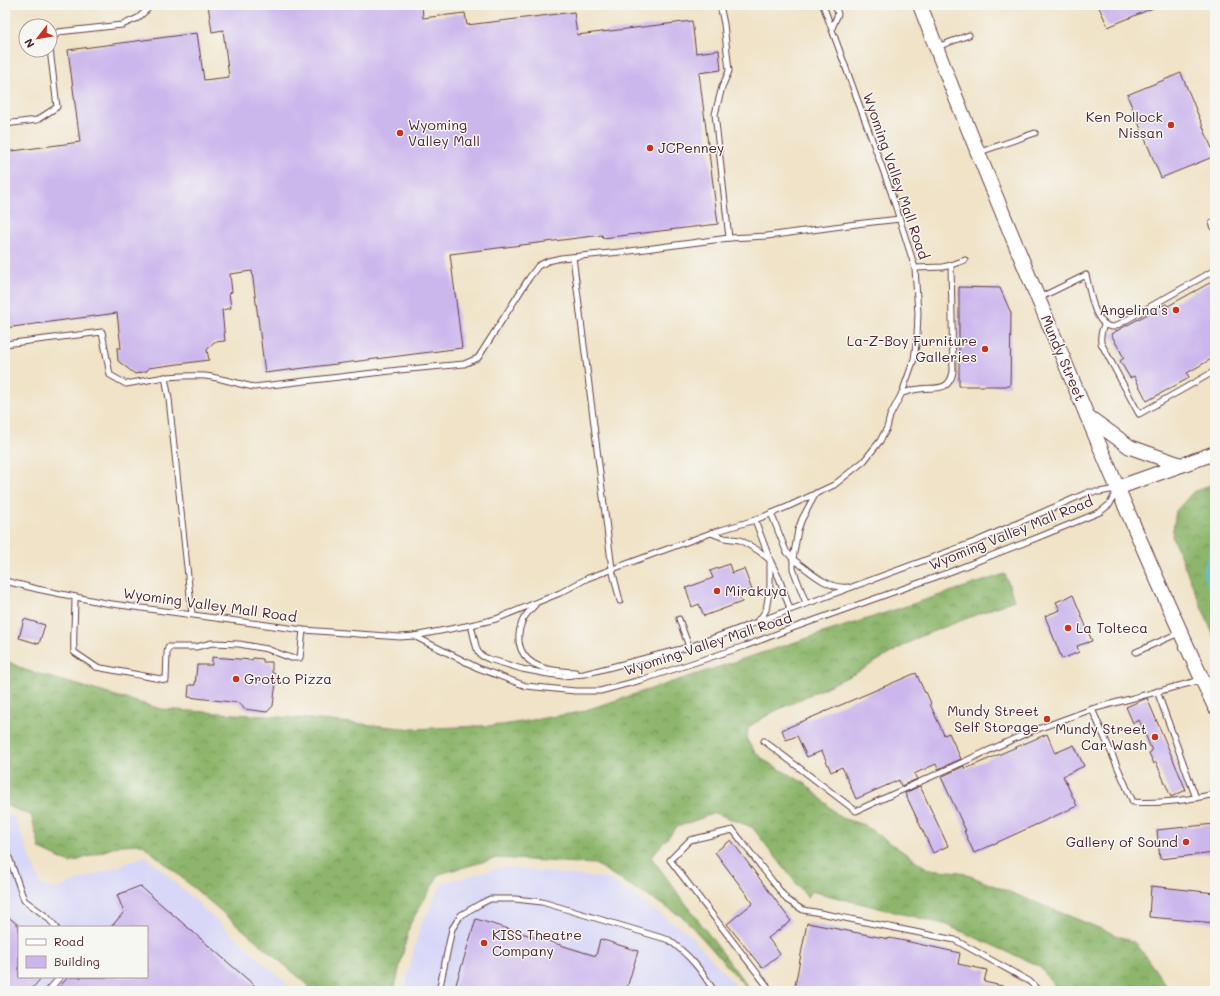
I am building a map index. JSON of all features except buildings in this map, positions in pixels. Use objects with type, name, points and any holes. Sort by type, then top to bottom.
[{"type":"main road","name":"Mundy Street","points":[[920,5],[977,153],[1117,488],[1180,633],[1215,707]]},
{"type":"main road","points":[[1087,416],[1130,447],[1181,465]]},
{"type":"main road","points":[[1117,488],[1215,453]]},
{"type":"lane","points":[[58,32],[122,25],[138,18],[152,5]]},
{"type":"lane","points":[[720,5],[730,71],[722,87],[715,114],[729,238]]},
{"type":"lane","name":"Wyoming Valley Mall Road","points":[[5,581],[105,603],[303,630],[400,637],[414,636],[496,619],[560,593],[588,578],[711,533],[771,514],[834,485],[869,456],[887,428],[890,416],[902,393],[914,359],[918,313],[915,268],[900,219],[823,5]]},
{"type":"lane","points":[[832,28],[838,14],[835,5]]},
{"type":"lane","points":[[936,47],[969,35]]},
{"type":"lane","points":[[5,124],[37,120],[57,106],[51,58]]},
{"type":"lane","points":[[977,153],[1036,133]]},
{"type":"lane","points":[[5,344],[102,332],[110,375],[126,384],[144,382],[165,377],[194,375],[207,376],[240,385],[254,387],[271,386],[392,370],[464,364],[478,358],[538,266],[548,261],[729,238],[767,236],[864,222],[900,219]]},
{"type":"lane","points":[[1212,223],[1215,230]]},
{"type":"lane","points":[[573,257],[612,569],[620,601]]},
{"type":"lane","points":[[915,268],[943,267],[964,260]]},
{"type":"lane","points":[[902,393],[921,388],[932,389],[942,387],[951,379],[953,372],[951,265]]},
{"type":"lane","points":[[1038,298],[1086,276],[1094,309],[1104,325],[1114,327],[1215,270]]},
{"type":"lane","points":[[1104,325],[1100,338],[1101,344],[1139,414],[1215,371]]},
{"type":"lane","points":[[165,377],[169,399],[192,614]]},
{"type":"lane","name":"Wyoming Valley Mall Road","points":[[584,674],[689,647],[977,541],[1089,492],[1099,492],[1117,488]]},
{"type":"lane","name":"Wyoming Valley Mall Road","points":[[414,636],[478,668],[526,686],[575,691],[600,691],[642,680],[745,646],[947,573],[989,555],[1039,537],[1100,512],[1110,504],[1117,488]]},
{"type":"lane","points":[[806,603],[793,569],[793,558],[798,530],[802,519],[816,493]]},
{"type":"lane","points":[[771,514],[786,551],[793,558],[828,584],[843,588],[857,586]]},
{"type":"lane","points":[[755,520],[790,609]]},
{"type":"lane","points":[[711,533],[724,538],[740,540],[759,551],[770,560]]},
{"type":"lane","points":[[747,625],[760,619],[766,610],[770,586],[770,560]]},
{"type":"lane","points":[[75,597],[73,636],[74,652],[96,667],[166,680],[168,647],[196,647],[212,643],[239,644],[267,649],[291,658],[300,658],[303,630]]},
{"type":"lane","points":[[536,603],[522,622],[519,640],[521,651],[525,657],[534,665],[543,668],[584,674]]},
{"type":"lane","points":[[679,619],[689,647]]},
{"type":"lane","points":[[471,625],[478,652],[482,656],[522,669],[548,674],[563,676],[584,674]]},
{"type":"lane","points":[[1136,652],[1180,633]]},
{"type":"lane","points":[[764,741],[856,811],[1027,733],[1092,709],[1202,679]]},
{"type":"lane","points":[[1157,691],[1196,798]]},
{"type":"lane","points":[[1092,709],[1133,802],[1152,803],[1179,801],[1215,794]]},
{"type":"lane","points":[[771,991],[670,860],[690,840],[733,830],[787,900],[802,910],[955,940],[1029,981],[1039,991]]},
{"type":"lane","points":[[5,846],[24,900],[47,917],[55,926]]},
{"type":"lane","points":[[438,991],[452,929],[461,915],[490,899],[515,899],[542,902],[669,940],[685,952],[703,972],[714,991]]},
{"type":"lane","points":[[48,991],[59,978]]},
{"type":"shaded area","points":[[5,814],[15,818],[41,885],[55,889],[146,856],[288,985],[291,991],[5,991]]},
{"type":"shaded area","points":[[504,867],[608,879],[687,932],[740,991],[404,991],[419,929],[442,883]]},
{"type":"green space","points":[[1215,483],[1215,639],[1172,536],[1176,511],[1193,492]]},
{"type":"green space","points":[[1005,574],[1014,600],[919,637],[856,673],[773,712],[748,727],[747,740],[755,752],[767,762],[806,784],[841,818],[864,825],[928,869],[960,872],[1136,943],[1170,991],[1059,991],[1039,966],[947,925],[811,891],[807,897],[752,827],[715,813],[677,827],[651,857],[751,991],[684,918],[595,864],[497,858],[439,874],[410,924],[394,991],[310,991],[307,984],[142,844],[121,845],[70,863],[40,849],[31,815],[5,805],[5,660],[25,670],[161,709],[310,719],[413,729],[503,725],[580,712]]},
{"type":"waterway","points":[[1215,540],[1205,573],[1215,600]]},
{"type":"place","name":"Ken Pollock Nissan","points":[[1171,125]]},
{"type":"place","name":"Wyoming Valley Mall","points":[[400,133]]},
{"type":"place","name":"JCPenney","points":[[650,148]]},
{"type":"place","name":"Angelina's","points":[[1176,310]]},
{"type":"place","name":"La-Z-Boy Furniture Galleries","points":[[985,349]]},
{"type":"place","name":"Mirakuya","points":[[717,591]]},
{"type":"place","name":"La Tolteca","points":[[1068,628]]},
{"type":"place","name":"Grotto Pizza","points":[[236,679]]},
{"type":"place","name":"Mundy Street Self Storage","points":[[1047,719]]},
{"type":"place","name":"Mundy Street Car Wash","points":[[1155,737]]},
{"type":"place","name":"Gallery of Sound","points":[[1186,842]]},
{"type":"place","name":"KISS Theatre Company","points":[[484,943]]}]
